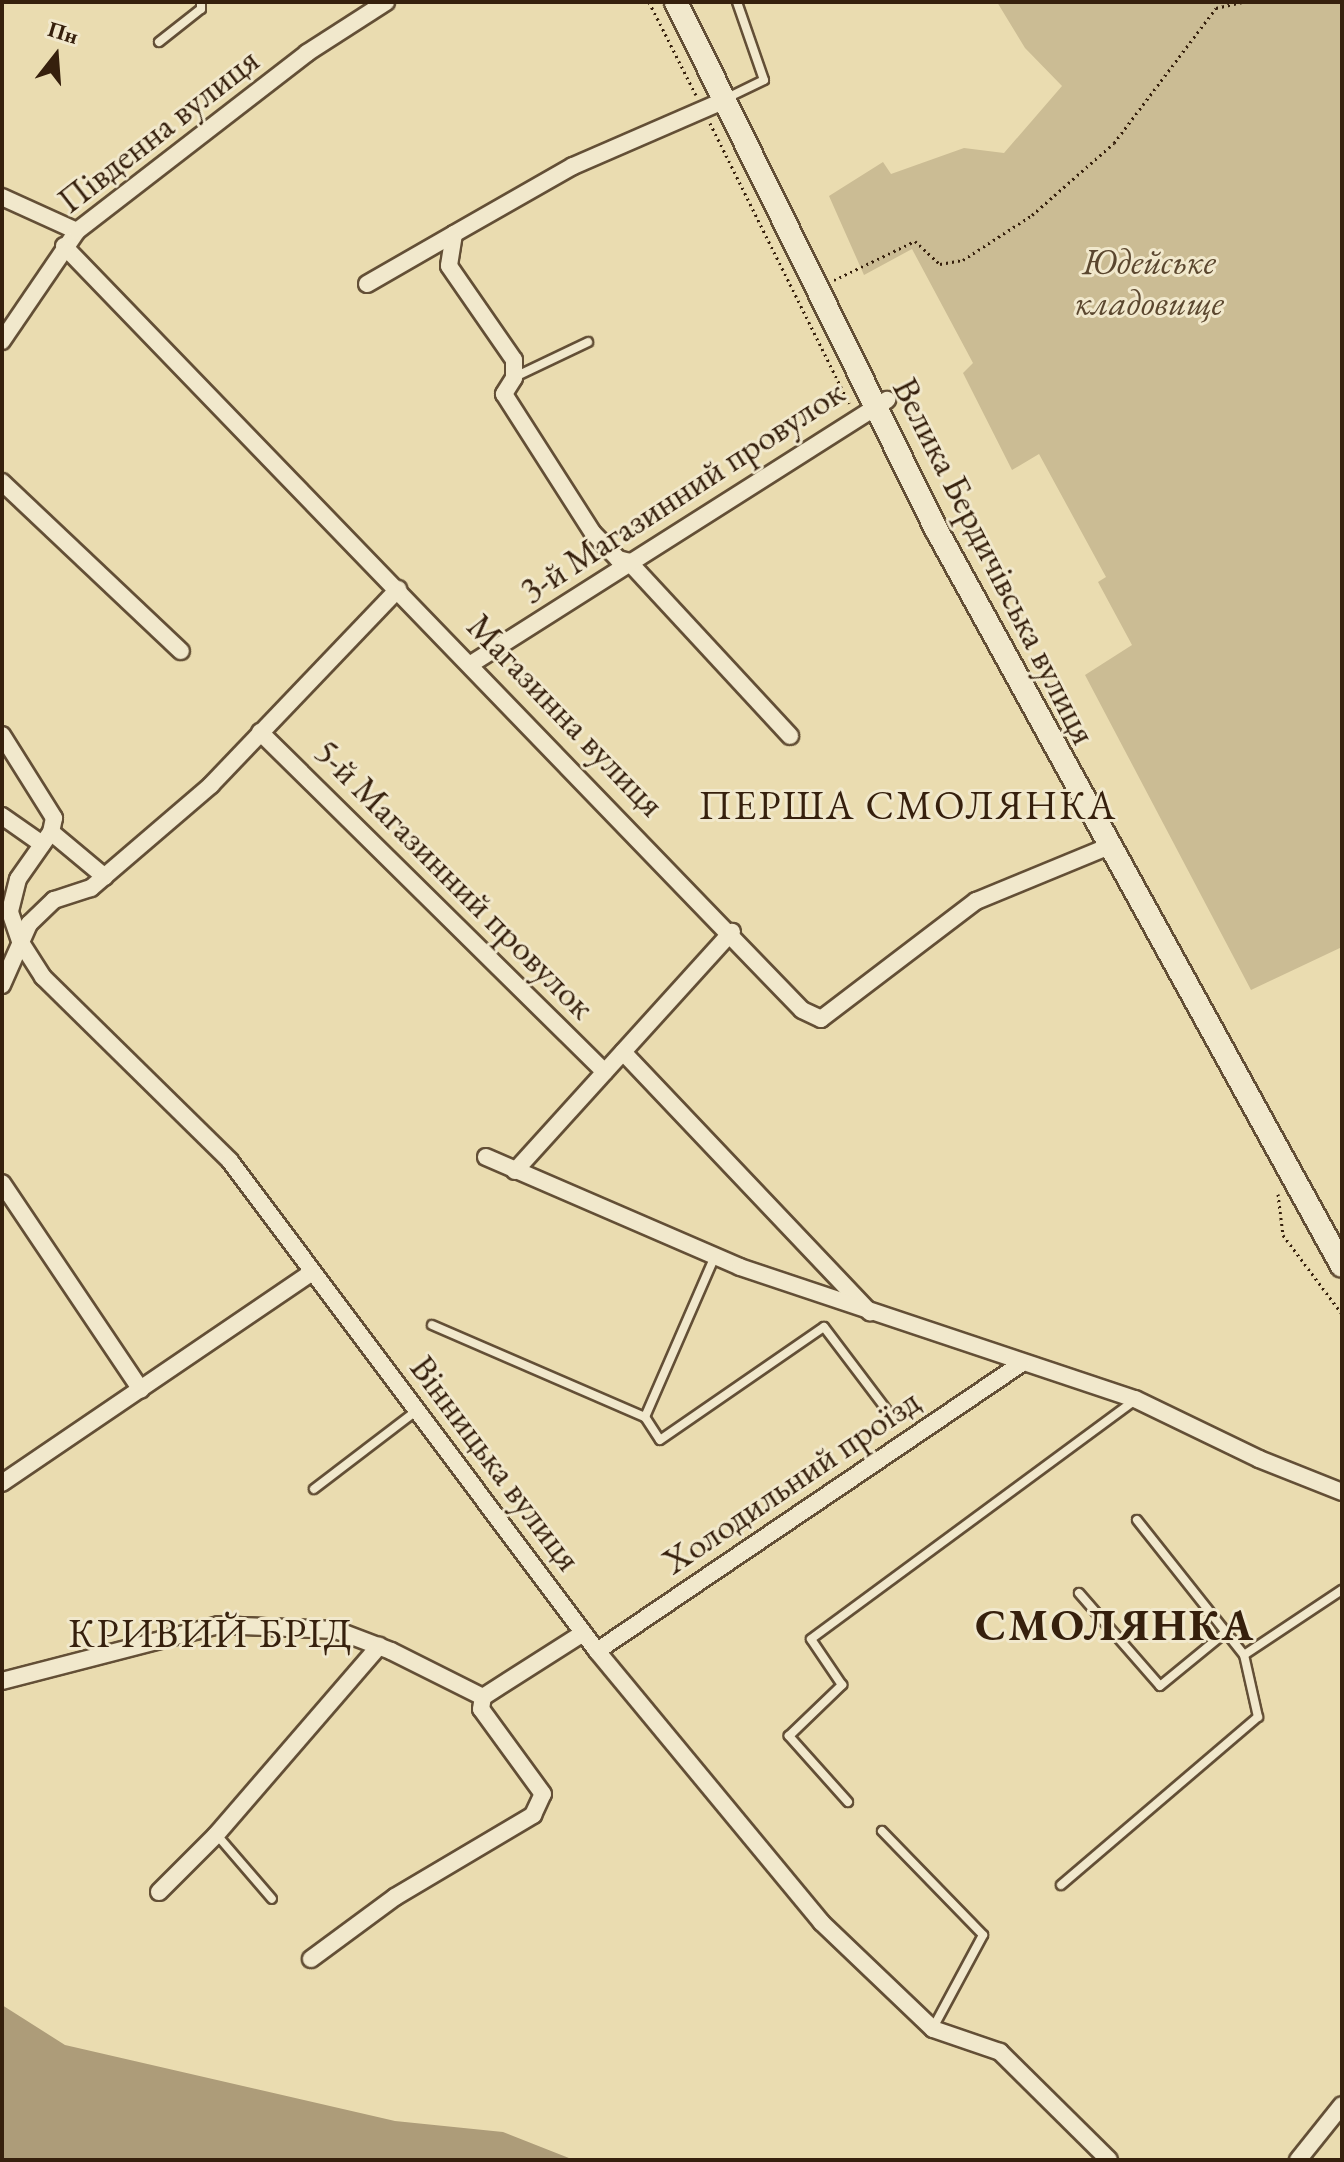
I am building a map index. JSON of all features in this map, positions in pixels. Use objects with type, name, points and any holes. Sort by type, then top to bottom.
[{"type":"main road","name":"Велика Бердичівська вулиця","points":[[676,2],[831,282],[882,403],[1040,700],[1342,1240]]},
{"type":"main road","name":"Велика Бердичівська вулиця","points":[[690,2],[730,97],[1107,847],[1342,1266]]},
{"type":"street","name":"Південна вулиця","points":[[2,341],[77,231],[307,53],[386,2]]},
{"type":"street","points":[[367,284],[573,166],[730,97]]},
{"type":"street","points":[[2,197],[77,231]]},
{"type":"street","points":[[454,234],[449,266],[514,360],[514,378],[504,394],[593,533],[618,559],[629,562],[790,736]]},
{"type":"street","name":"Магазинна вулиця","points":[[64,246],[732,932],[802,1010],[821,1019],[976,901],[1107,847]]},
{"type":"street","name":"3-й Магазинний провулок","points":[[471,664],[882,403]]},
{"type":"street","points":[[2,482],[181,651]]},
{"type":"street","points":[[6,911],[91,888],[105,877],[211,785],[398,589]]},
{"type":"street","name":"5-й Магазинний провулок","points":[[260,732],[605,1072]]},
{"type":"street","points":[[2,735],[54,818],[47,838],[27,859],[6,911]]},
{"type":"street","points":[[2,816],[47,838],[105,877]]},
{"type":"street","points":[[2,985],[29,924],[54,900]]},
{"type":"street","name":"Вінницька вулиця","points":[[6,911],[20,941],[43,977],[230,1161],[583,1633],[821,1922],[933,2029],[1000,2052],[1109,2160]]},
{"type":"street","points":[[515,1171],[732,932]]},
{"type":"street","name":"5-й Магазинний провулок","points":[[623,1052],[873,1315]]},
{"type":"street","points":[[486,1157],[715,1256],[873,1315],[1135,1399],[1259,1459],[1342,1492]]},
{"type":"street","points":[[2,1183],[141,1390]]},
{"type":"street","points":[[2,1483],[312,1272]]},
{"type":"street","name":"Холодильний проїзд","points":[[597,1651],[1022,1363]]},
{"type":"street","points":[[2,1681],[219,1625],[336,1630],[379,1646],[483,1697]]},
{"type":"street","points":[[311,1959],[395,1897],[533,1815],[543,1794],[481,1709],[483,1697],[583,1633]]},
{"type":"street","points":[[159,1892],[216,1835],[379,1646]]},
{"type":"street","points":[[1298,2160],[1342,2105]]},
{"type":"lane","points":[[159,42],[201,9],[201,2]]},
{"type":"lane","points":[[730,97],[764,80],[737,2]]},
{"type":"lane","points":[[514,378],[588,342]]},
{"type":"lane","points":[[645,1417],[715,1256]]},
{"type":"lane","points":[[432,1325],[645,1417],[660,1440],[824,1327],[892,1417]]},
{"type":"lane","points":[[848,1802],[789,1736],[842,1685],[811,1639],[1135,1399]]},
{"type":"lane","points":[[314,1489],[416,1411]]},
{"type":"lane","points":[[1061,1885],[1258,1717],[1244,1655],[1137,1520]]},
{"type":"lane","points":[[1244,1655],[1342,1590]]},
{"type":"lane","points":[[1079,1593],[1160,1686],[1226,1632]]},
{"type":"lane","points":[[882,1831],[983,1935],[933,2029]]},
{"type":"lane","points":[[216,1835],[272,1899]]},
{"type":"path","points":[[1214,2],[1216,8]]},
{"type":"path","points":[[831,282],[915,241],[940,264],[963,260],[1032,215],[1114,143],[1216,8],[1242,2]]},
{"type":"green space","name":"Юдейське кладовище","points":[[997,2],[1342,2],[1342,947],[1251,990],[1085,675],[1132,645],[1098,582],[1106,577],[1039,454],[1012,470],[963,373],[973,363],[912,249],[864,275],[829,196],[883,162],[891,174],[964,148],[1004,153],[1062,86],[1025,48]]},
{"type":"shaded area","points":[[2,2005],[65,2045],[395,2121],[503,2132],[574,2160],[2,2160]]},
{"type":"district","name":"ПЕРША СМОЛЯНКА","points":[[908,805]]},
{"type":"district","name":"СМОЛЯНКА","points":[[1115,1625]]},
{"type":"district","name":"КРИВИЙ БРІД","points":[[211,1633]]}]
